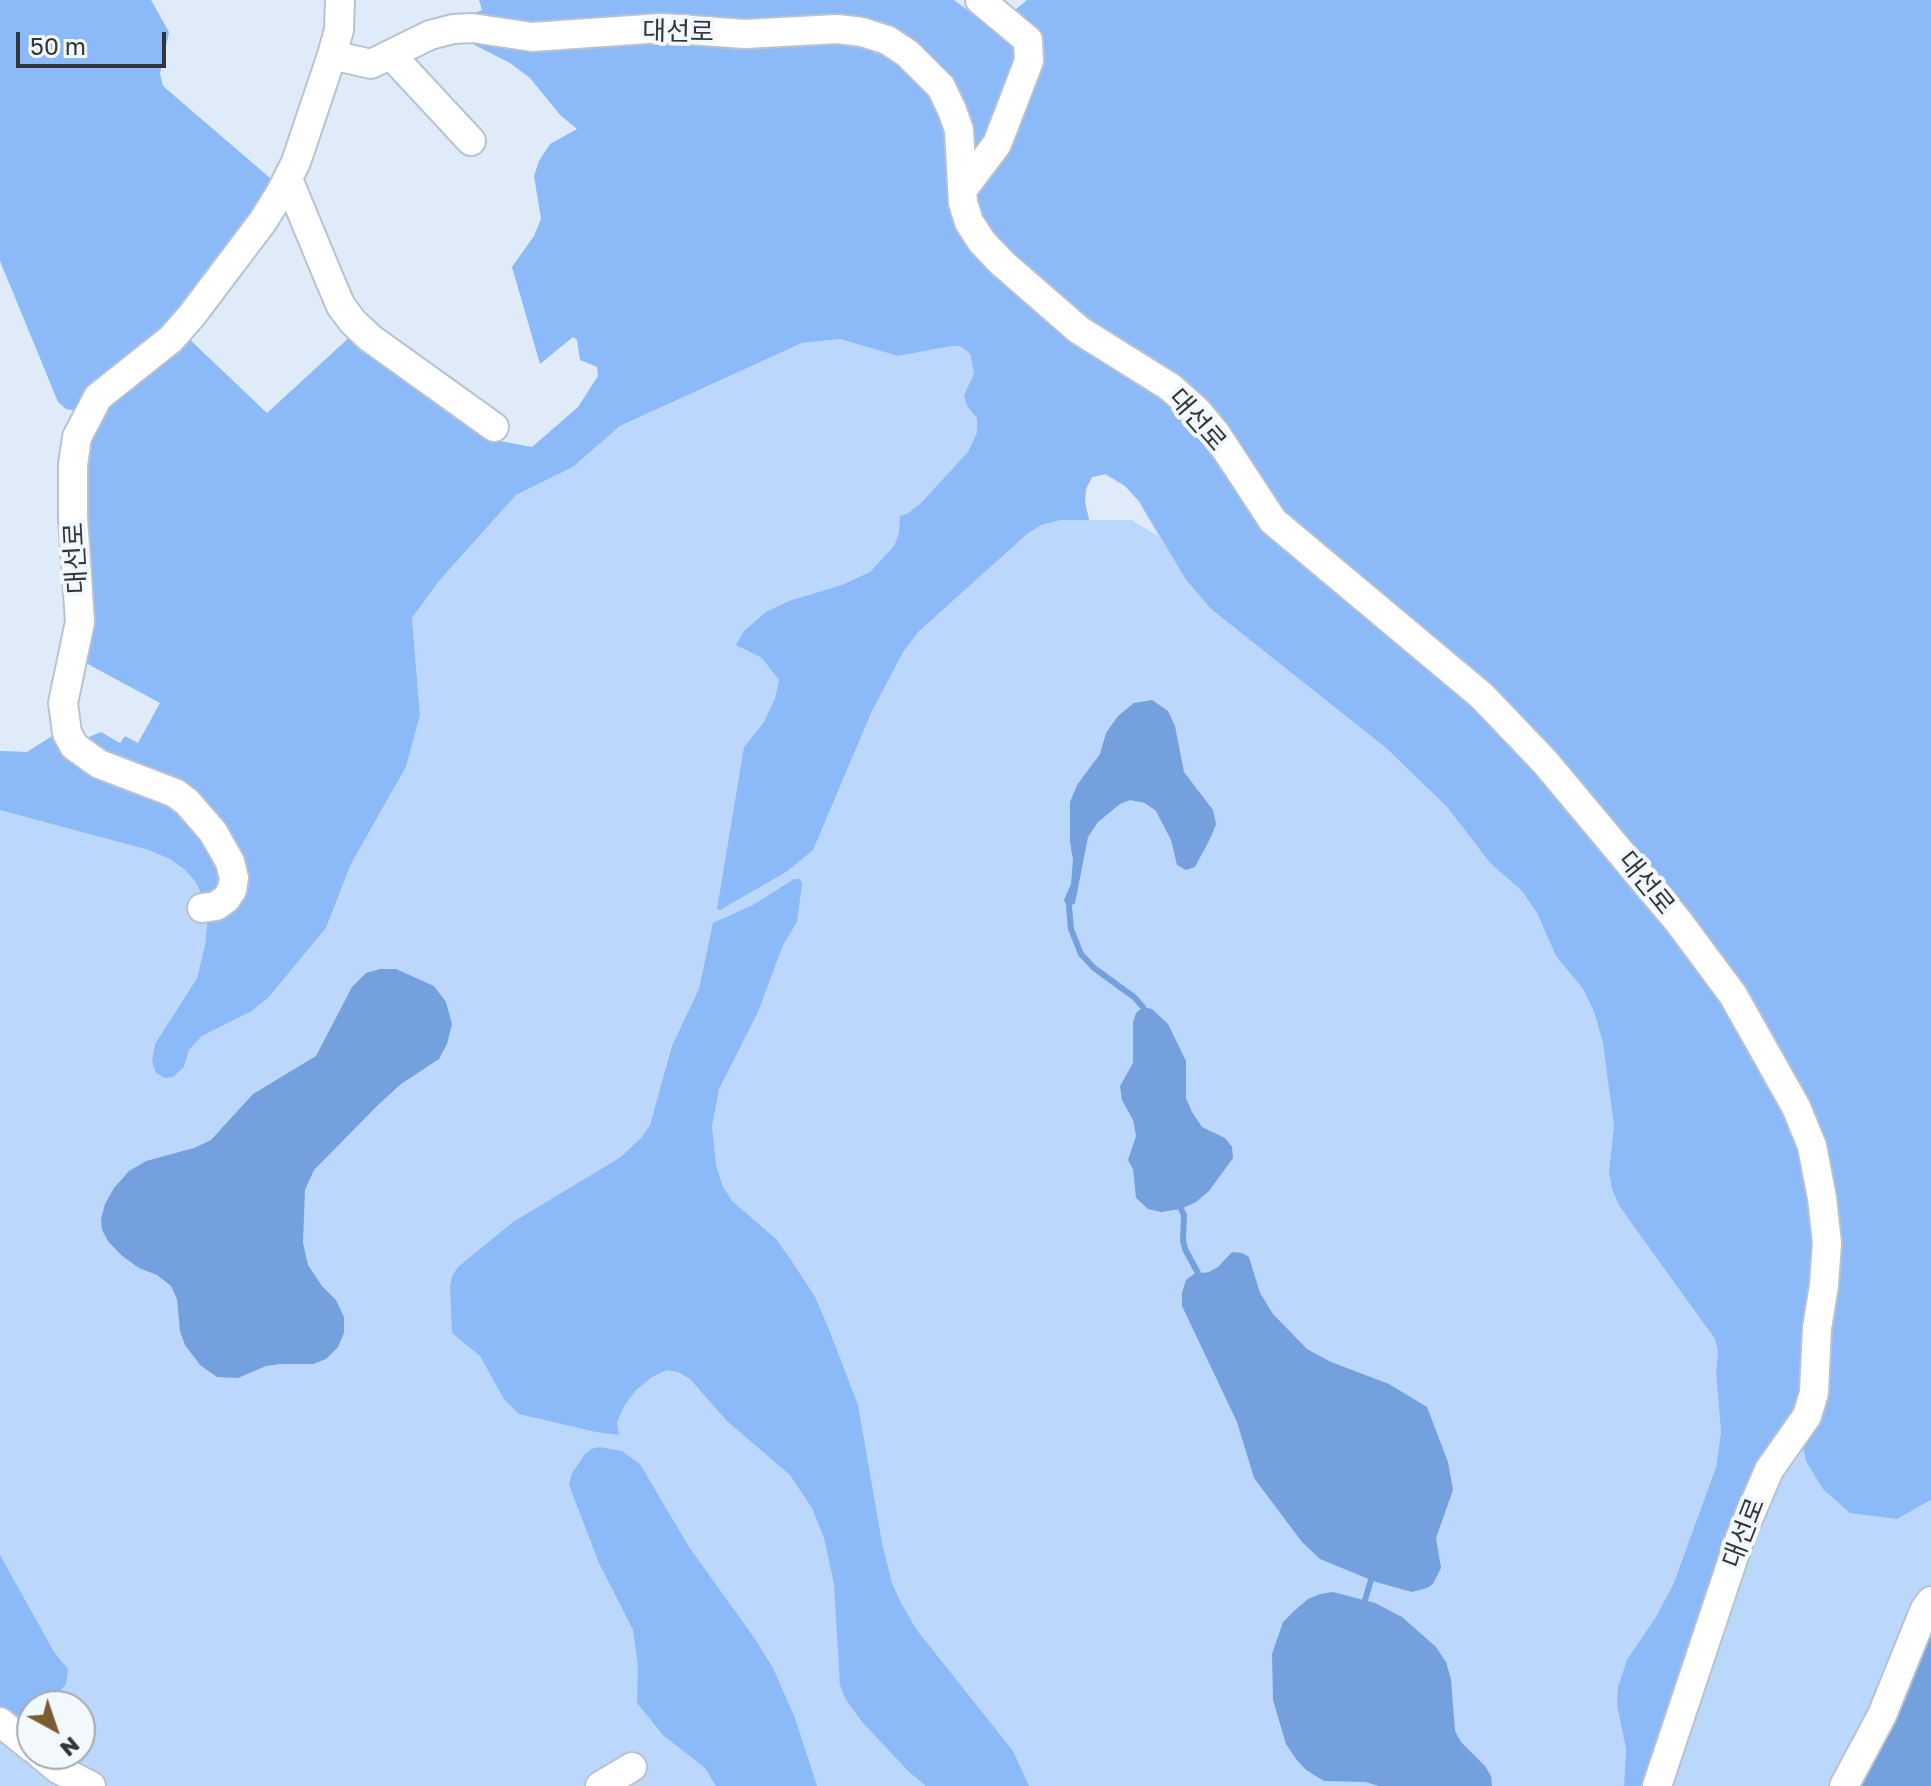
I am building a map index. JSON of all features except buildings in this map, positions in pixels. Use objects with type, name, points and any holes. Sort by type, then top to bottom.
[{"type":"lane","name":"대선로","points":[[202,908],[216,906],[226,899],[232,890],[234,878],[230,862],[213,832],[175,793],[99,764],[74,746],[67,733],[63,703],[80,622],[73,517],[75,451],[81,427],[98,397],[171,339],[263,221],[288,179],[332,55],[339,30],[340,0]]},
{"type":"lane","points":[[963,189],[997,144],[1029,61],[1028,40],[980,0]]},
{"type":"lane","name":"대선로","points":[[332,55],[371,64],[430,35],[472,28],[532,37],[662,28],[745,34],[837,29],[862,32],[887,40],[907,53],[941,87],[959,130],[969,222],[982,242],[1079,330],[1170,387],[1197,411],[1216,434],[1273,521],[1482,696],[1545,762],[1678,921],[1733,995],[1796,1107],[1812,1146],[1827,1243],[1817,1328],[1814,1393],[1807,1416],[1769,1470],[1740,1538],[1657,1786]]},
{"type":"lane","points":[[392,56],[471,141]]},
{"type":"lane","points":[[288,179],[341,306],[353,322],[370,338],[494,427]]},
{"type":"lane","points":[[1844,1786],[1882,1715],[1931,1601]]},
{"type":"lane","points":[[0,1722],[16,1735]]},
{"type":"lane","points":[[600,1786],[632,1767]]},
{"type":"lane","points":[[60,1770],[91,1786]]},
{"type":"shaded area","points":[[0,0],[151,0],[169,32],[160,74],[163,86],[277,184],[184,315],[77,411],[66,409],[58,402],[0,261]]},
{"type":"shaded area","points":[[479,0],[954,0],[1008,40],[1017,55],[976,162],[904,37],[441,26],[482,10]]},
{"type":"shaded area","points":[[1027,0],[1931,0],[1931,1500],[1897,1519],[1850,1513],[1823,1489],[1806,1461],[1801,1436],[1822,1331],[1801,1101],[1569,785],[1298,539],[1253,476],[1030,284],[971,207],[1026,90],[1009,15]]},
{"type":"shaded area","points":[[455,35],[835,35],[888,49],[947,109],[960,208],[1180,404],[1267,520],[1453,675],[1683,936],[1783,1095],[1819,1209],[1812,1364],[1652,1786],[1624,1786],[1626,1749],[1617,1705],[1618,1687],[1627,1660],[1673,1585],[1716,1467],[1721,1432],[1716,1372],[1718,1352],[1715,1339],[1620,1207],[1612,1189],[1609,1171],[1614,1126],[1603,1043],[1594,1012],[1583,989],[1556,956],[1537,913],[1522,891],[1490,863],[1447,807],[1386,748],[1211,609],[1186,580],[1139,501],[1125,486],[1106,474],[1092,477],[1086,489],[1085,502],[1089,520],[1061,520],[1041,525],[1027,534],[918,632],[903,652],[871,713],[813,850],[786,872],[717,909],[744,747],[764,722],[775,699],[779,680],[762,658],[736,645],[744,631],[766,612],[870,572],[894,546],[900,516],[921,503],[968,452],[977,433],[977,418],[967,406],[964,395],[974,374],[970,354],[960,346],[898,356],[840,339],[802,343],[620,426],[573,467],[516,495],[439,581],[412,618],[420,715],[406,767],[351,864],[326,928],[269,997],[252,1011],[202,1036],[189,1050],[184,1067],[173,1077],[165,1078],[156,1073],[152,1061],[155,1044],[197,978],[205,945],[208,911],[226,904],[219,833],[84,739],[101,732],[120,743],[125,736],[138,743],[160,703],[84,662],[84,448],[96,413],[185,335],[267,413],[353,334],[495,440],[532,447],[578,407],[598,376],[597,367],[580,360],[577,340],[573,337],[540,364],[512,267],[534,236],[541,219],[534,176],[539,161],[550,144],[577,129],[560,115],[530,78],[510,63]]},
{"type":"shaded area","points":[[840,339],[898,356],[960,346],[970,354],[974,374],[1088,466],[1104,474],[1092,477],[1086,489],[1089,520],[1132,520],[1159,537],[1138,501],[1125,486],[1139,501],[1186,580],[1211,609],[1386,748],[1447,807],[1490,863],[1522,891],[1537,913],[1556,956],[1583,989],[1594,1012],[1603,1043],[1614,1126],[1609,1171],[1675,1282],[1715,1339],[1718,1352],[1716,1372],[1721,1432],[1716,1467],[1673,1585],[1617,1705],[1626,1749],[1624,1786],[0,1786],[0,751],[27,752],[60,731],[172,798],[208,902],[205,945],[197,978],[155,1044],[152,1061],[184,1067],[189,1050],[203,1035],[252,1011],[269,997],[326,928],[351,864],[406,767],[420,715],[412,618],[439,581],[516,495],[573,467],[620,426],[802,343]]},
{"type":"shaded area","points":[[1152,700],[1168,711],[1175,726],[1184,772],[1213,810],[1216,824],[1211,837],[1195,867],[1186,870],[1177,865],[1171,840],[1156,811],[1145,803],[1130,800],[1120,804],[1098,822],[1088,837],[1075,903],[1069,907],[1064,900],[1071,884],[1073,860],[1070,802],[1077,785],[1100,754],[1106,733],[1118,716],[1134,703]]},
{"type":"shaded area","points":[[60,731],[172,798],[208,836],[226,890],[203,897],[184,869],[149,850],[0,810],[0,751],[27,752]]},
{"type":"shaded area","points":[[794,879],[800,879],[802,884],[797,922],[783,945],[758,1012],[719,1089],[712,1126],[716,1165],[723,1187],[732,1201],[776,1239],[791,1260],[815,1297],[828,1327],[858,1405],[882,1543],[900,1601],[916,1629],[1013,1751],[1029,1786],[926,1786],[863,1723],[846,1700],[840,1685],[834,1584],[824,1538],[812,1508],[790,1475],[727,1421],[690,1379],[666,1370],[652,1377],[636,1390],[624,1406],[617,1422],[619,1435],[596,1432],[519,1414],[504,1399],[480,1356],[452,1333],[450,1287],[458,1267],[513,1222],[621,1157],[650,1125],[672,1046],[699,989],[713,923],[753,905]]},
{"type":"shaded area","points":[[396,969],[434,986],[446,1002],[452,1024],[439,1059],[401,1084],[378,1105],[314,1170],[305,1190],[303,1243],[308,1265],[336,1300],[344,1317],[344,1333],[338,1347],[326,1359],[313,1364],[280,1364],[266,1366],[238,1378],[217,1377],[200,1365],[185,1345],[180,1331],[177,1299],[171,1286],[157,1275],[139,1268],[108,1241],[101,1219],[105,1204],[129,1171],[146,1161],[211,1140],[253,1094],[316,1056],[352,987],[366,973]]},
{"type":"shaded area","points":[[1143,1007],[1152,1009],[1168,1024],[1186,1061],[1186,1098],[1192,1112],[1202,1127],[1225,1138],[1232,1147],[1233,1158],[1209,1191],[1196,1202],[1181,1209],[1161,1212],[1148,1209],[1136,1198],[1133,1169],[1128,1160],[1136,1136],[1120,1086],[1133,1063],[1133,1022],[1136,1013]]},
{"type":"shaded area","points":[[1232,1252],[1249,1257],[1260,1293],[1273,1314],[1307,1349],[1331,1362],[1389,1384],[1427,1407],[1448,1462],[1453,1490],[1436,1538],[1441,1568],[1433,1584],[1427,1588],[1412,1592],[1376,1582],[1320,1559],[1302,1542],[1254,1478],[1237,1422],[1182,1306],[1186,1280],[1194,1274],[1218,1267]]},
{"type":"shaded area","points":[[1801,1436],[1897,1519],[1931,1500],[1931,1608],[1847,1786],[1663,1786],[1751,1531]]},
{"type":"shaded area","points":[[599,1447],[622,1451],[640,1464],[689,1547],[755,1639],[773,1668],[795,1718],[817,1786],[716,1786],[705,1768],[663,1735],[637,1703],[638,1665],[633,1630],[599,1563],[569,1485],[572,1473],[585,1454]]},
{"type":"shaded area","points":[[0,1555],[54,1652],[68,1669],[66,1684],[61,1690],[16,1690],[16,1719],[0,1717]]},
{"type":"shaded area","points":[[1333,1592],[1375,1603],[1402,1617],[1436,1647],[1446,1662],[1451,1679],[1455,1731],[1461,1742],[1485,1766],[1492,1786],[1379,1786],[1365,1782],[1324,1781],[1306,1770],[1296,1759],[1286,1744],[1273,1700],[1272,1654],[1283,1622],[1308,1599]]},
{"type":"shaded area","points":[[1931,1608],[1931,1786],[1847,1786]]},
{"type":"waterway","points":[[1069,907],[1071,929],[1081,954],[1143,1007]]},
{"type":"waterway","points":[[1181,1209],[1185,1249],[1198,1273]]},
{"type":"waterway","points":[[1365,1600],[1371,1580]]}]
